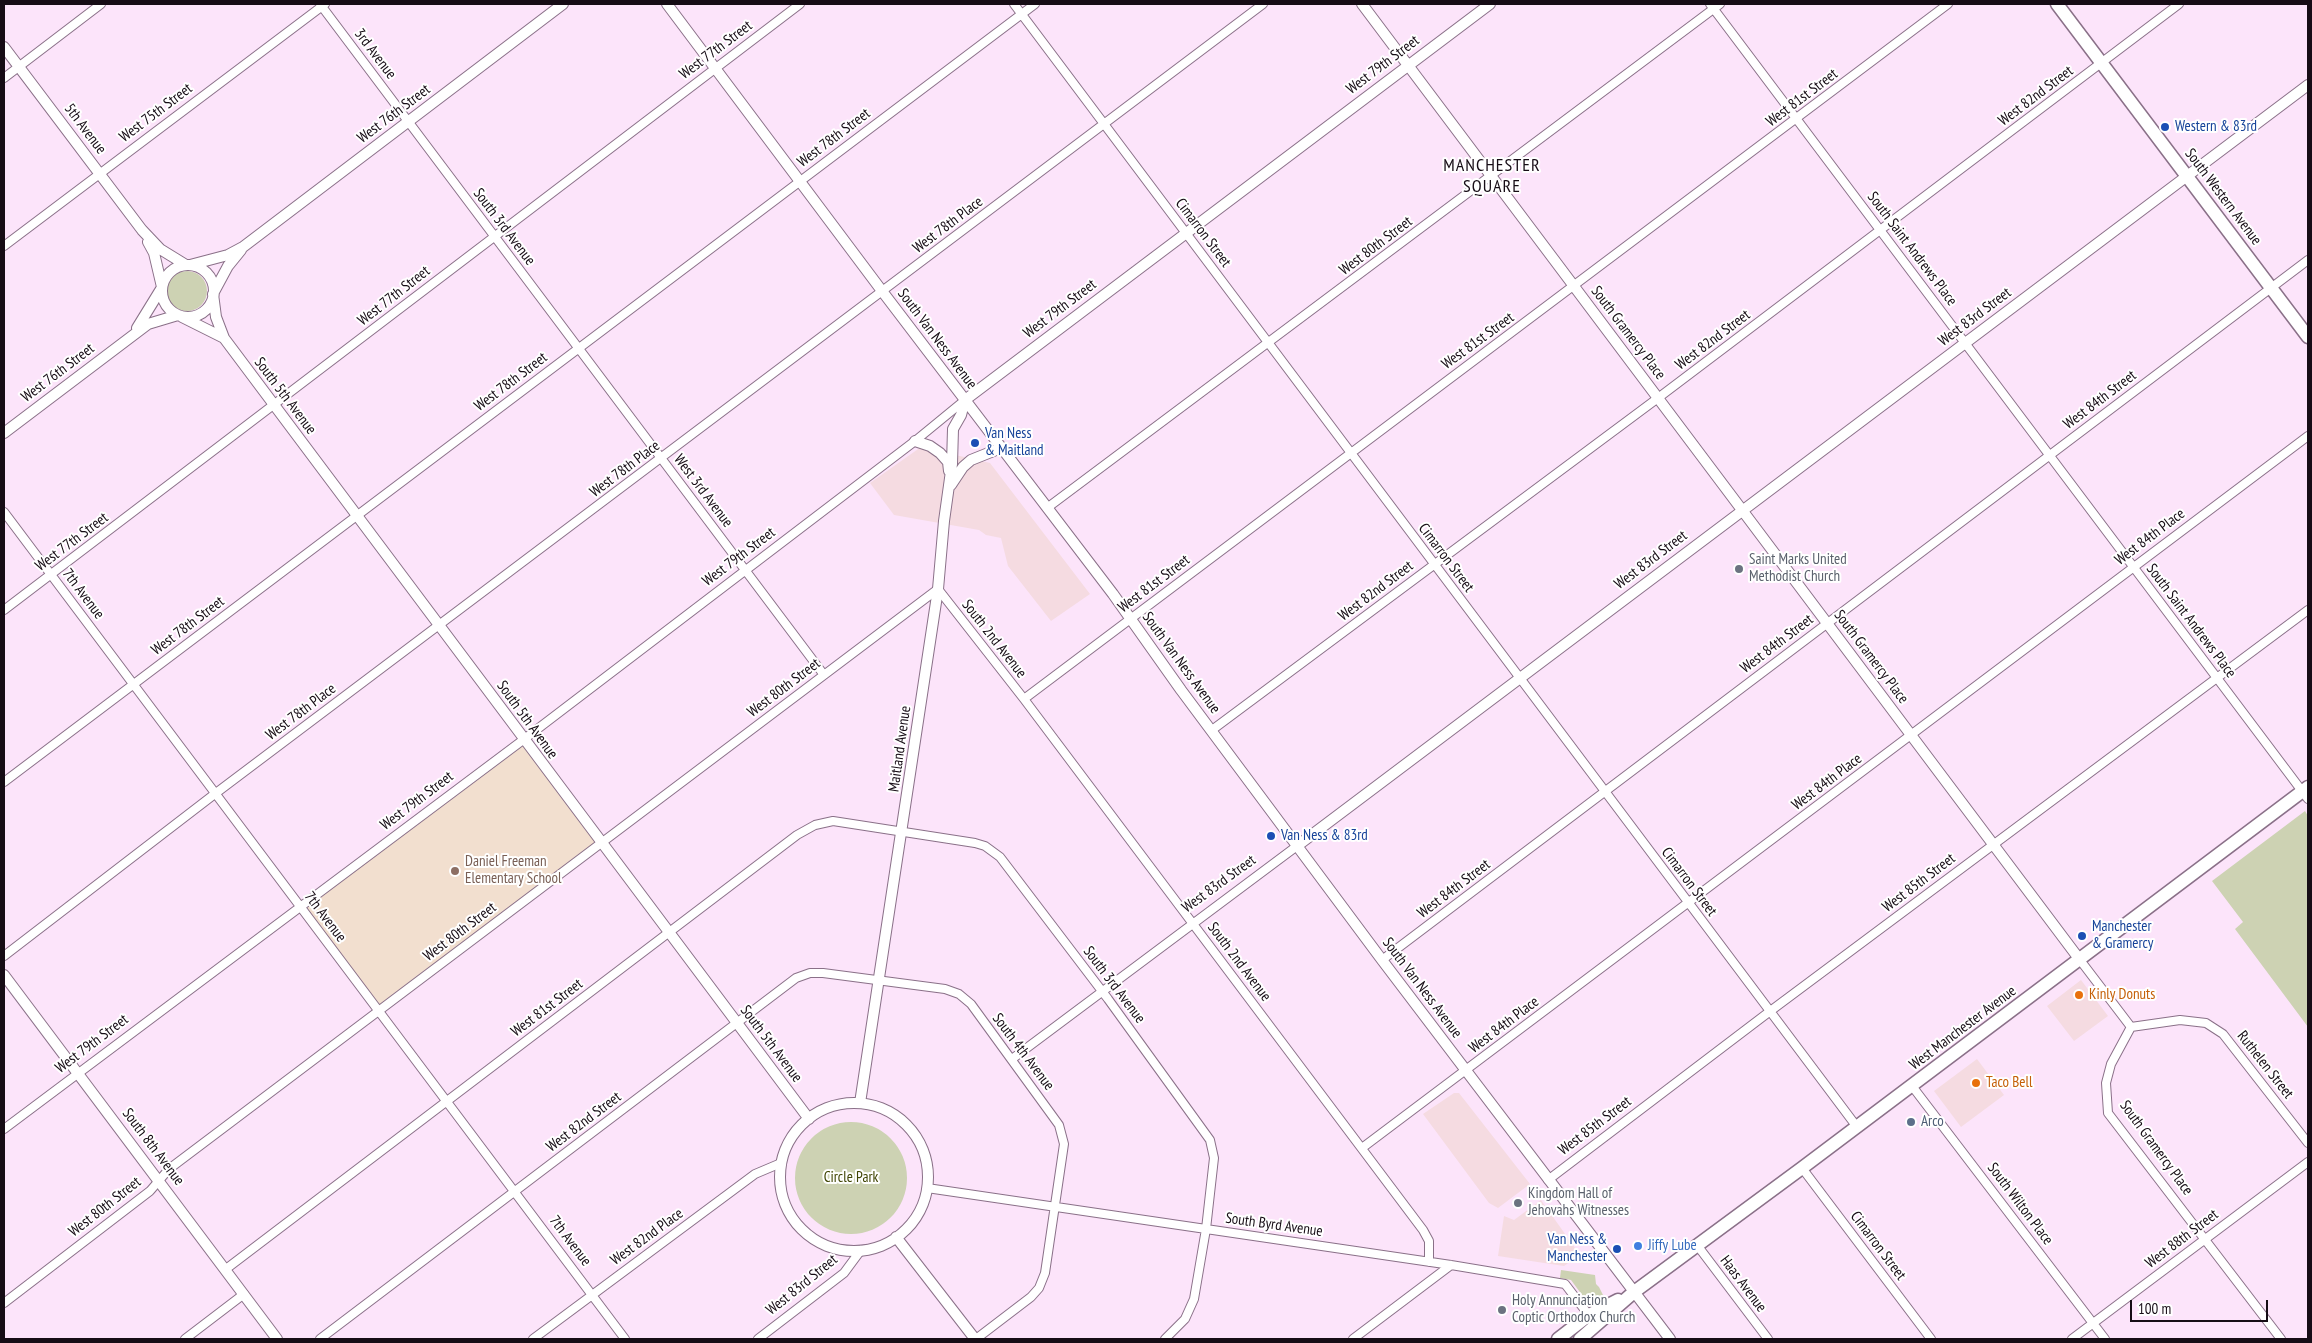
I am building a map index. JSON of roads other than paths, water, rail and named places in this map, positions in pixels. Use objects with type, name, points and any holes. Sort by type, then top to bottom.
[{"type":"main road","name":"South Western Avenue","points":[[2057,4],[2308,337]]},
{"type":"main road","name":"West Manchester Avenue","points":[[1634,1292],[2306,792]]},
{"type":"main road","points":[[1558,1339],[1589,1315],[1634,1292]]},
{"type":"main road","points":[[1580,1339],[1634,1292]]},
{"type":"street","points":[[4,78],[101,4]]},
{"type":"street","name":"West 76th Street","points":[[188,265],[228,254],[243,247],[563,4]]},
{"type":"street","name":"South Van Ness Avenue","points":[[668,4],[882,292],[1047,508],[1465,1071],[1670,1339]]},
{"type":"street","name":"West 77th Street","points":[[4,610],[800,4]]},
{"type":"street","name":"Cimarron Street","points":[[1014,4],[1269,343],[1349,453],[1857,1127]]},
{"type":"street","name":"West 78th Street","points":[[4,782],[1035,4]]},
{"type":"street","name":"West 78th Place","points":[[4,956],[216,793],[1263,4]]},
{"type":"street","name":"South Gramercy Place","points":[[1362,4],[2131,1027],[2111,1064],[2106,1083],[2108,1113],[2280,1339]]},
{"type":"street","name":"West 79th Street","points":[[4,1129],[523,740],[915,442],[965,400],[1490,4]]},
{"type":"street","name":"West 81st Street","points":[[1024,699],[1948,4]]},
{"type":"street","name":"West 82nd Street","points":[[1212,730],[1881,231],[2179,4]]},
{"type":"street","name":"3rd Avenue","points":[[322,5],[408,122]]},
{"type":"street","name":"West 75th Street","points":[[4,246],[322,5]]},
{"type":"street","name":"South Saint Andrews Place","points":[[1714,5],[1796,119],[2217,678],[2306,792]]},
{"type":"street","name":"West 80th Street","points":[[1047,508],[1491,176],[1714,5]]},
{"type":"street","name":"5th Avenue","points":[[4,47],[142,230],[160,249],[188,265]]},
{"type":"street","name":"West 83rd Street","points":[[1012,1059],[2308,85]]},
{"type":"street","name":"South 3rd Avenue","points":[[408,122],[579,348]]},
{"type":"street","name":"5th Avenue","points":[[142,230],[154,253],[162,288]]},
{"type":"street","name":"West 76th Street","points":[[214,293],[228,266],[243,247]]},
{"type":"street","name":"West 84th Street","points":[[1382,960],[2308,260]]},
{"type":"street","points":[[188,265],[198,267],[210,277],[214,293],[211,302],[201,313],[193,317],[178,316],[165,305],[162,288],[168,274],[180,266],[188,265]]},
{"type":"street","name":"West 76th Street","points":[[130,336],[148,314],[162,288]]},
{"type":"street","name":"South 5th Avenue","points":[[214,293],[216,317],[224,338],[523,740],[602,842],[809,1119]]},
{"type":"street","name":"West 76th Street","points":[[4,433],[130,336],[148,324],[178,316]]},
{"type":"street","name":"South 5th Avenue","points":[[178,316],[224,338]]},
{"type":"street","name":"West 3rd Avenue","points":[[579,348],[824,675]]},
{"type":"street","name":"Maitland Avenue","points":[[860,1103],[903,831],[938,589],[949,488],[953,429],[965,400]]},
{"type":"street","name":"West 84th Place","points":[[1362,1148],[1689,904],[2308,436]]},
{"type":"street","points":[[915,442],[930,446],[940,453],[948,462],[950,476]]},
{"type":"street","points":[[949,488],[966,464],[978,456],[1001,448]]},
{"type":"street","name":"7th Avenue","points":[[4,512],[626,1339]]},
{"type":"street","name":"West 80th Street","points":[[4,1303],[150,1191],[169,1169],[938,589]]},
{"type":"street","name":"South 2nd Avenue","points":[[938,589],[1024,699],[1423,1230],[1429,1240],[1429,1262]]},
{"type":"street","name":"West 85th Street","points":[[1548,1180],[1769,1012],[2308,610]]},
{"type":"street","name":"West 81st Street","points":[[226,1269],[797,835],[816,825],[833,821],[903,831]]},
{"type":"street","name":"South 3rd Avenue","points":[[903,831],[975,843],[985,846],[1000,857],[1102,991],[1210,1140],[1214,1158],[1206,1229]]},
{"type":"street","name":"West 82nd Street","points":[[320,1339],[796,978],[810,973],[880,979]]},
{"type":"street","name":"South 8th Avenue","points":[[4,975],[79,1072],[277,1339]]},
{"type":"street","name":"South 4th Avenue","points":[[880,979],[945,988],[959,994],[970,1004],[1012,1059],[1054,1115],[1063,1134],[1064,1144],[1055,1209]]},
{"type":"street","name":"Ruthelen Street","points":[[2131,1027],[2180,1020],[2206,1023],[2224,1034],[2308,1143]]},
{"type":"street","name":"South Wilton Place","points":[[1912,1086],[2105,1339]]},
{"type":"street","points":[[860,1103],[889,1112],[912,1131],[926,1158],[927,1188],[922,1206],[912,1222],[896,1237],[881,1246],[861,1250],[844,1250],[828,1246],[812,1238],[799,1227],[789,1213],[782,1198],[781,1163],[791,1139],[809,1119],[833,1106],[860,1103]]},
{"type":"street","name":"West 88th Street","points":[[2072,1339],[2308,1162]]},
{"type":"street","name":"West 82nd Place","points":[[532,1339],[755,1174],[781,1163]]},
{"type":"street","name":"Cimarron Street","points":[[1802,1168],[1932,1339]]},
{"type":"street","name":"South Byrd Avenue","points":[[927,1188],[1055,1209],[1451,1265],[1565,1284],[1597,1326]]},
{"type":"street","points":[[896,1237],[976,1339],[1031,1297],[1039,1288],[1045,1274],[1055,1209]]},
{"type":"street","points":[[1165,1339],[1186,1319],[1194,1299],[1206,1229]]},
{"type":"street","name":"Haas Avenue","points":[[1697,1246],[1768,1339]]},
{"type":"street","name":"West 83rd Street","points":[[758,1339],[844,1273],[861,1250]]},
{"type":"street","points":[[1354,1339],[1451,1265]]},
{"type":"street","points":[[185,1339],[244,1294]]},
{"type":"place","name":"Western & 83rd","points":[[2165,127]]},
{"type":"place","name":"Van Ness & Maitland","points":[[975,443]]},
{"type":"place","name":"Saint Marks United Methodist Church","points":[[1739,569]]},
{"type":"place","name":"Van Ness & 83rd","points":[[1271,836]]},
{"type":"place","name":"Daniel Freeman Elementary School","points":[[455,871]]},
{"type":"place","name":"Manchester & Gramercy","points":[[2082,936]]},
{"type":"place","name":"Kinly Donuts","points":[[2079,995]]},
{"type":"place","name":"Taco Bell","points":[[1976,1083]]},
{"type":"place","name":"Arco","points":[[1911,1122]]},
{"type":"place","name":"Kingdom Hall of Jehovahs Witnesses","points":[[1518,1203]]},
{"type":"place","name":"Jiffy Lube","points":[[1638,1246]]},
{"type":"place","name":"Van Ness & Manchester","points":[[1617,1249]]},
{"type":"place","name":"Holy Annunciation Coptic Orthodox Church","points":[[1502,1310]]},
{"type":"district","name":"MANCHESTER SQUARE","points":[[1492,176]]},
{"type":"park label","name":"Circle Park","points":[[851,1178]]}]
